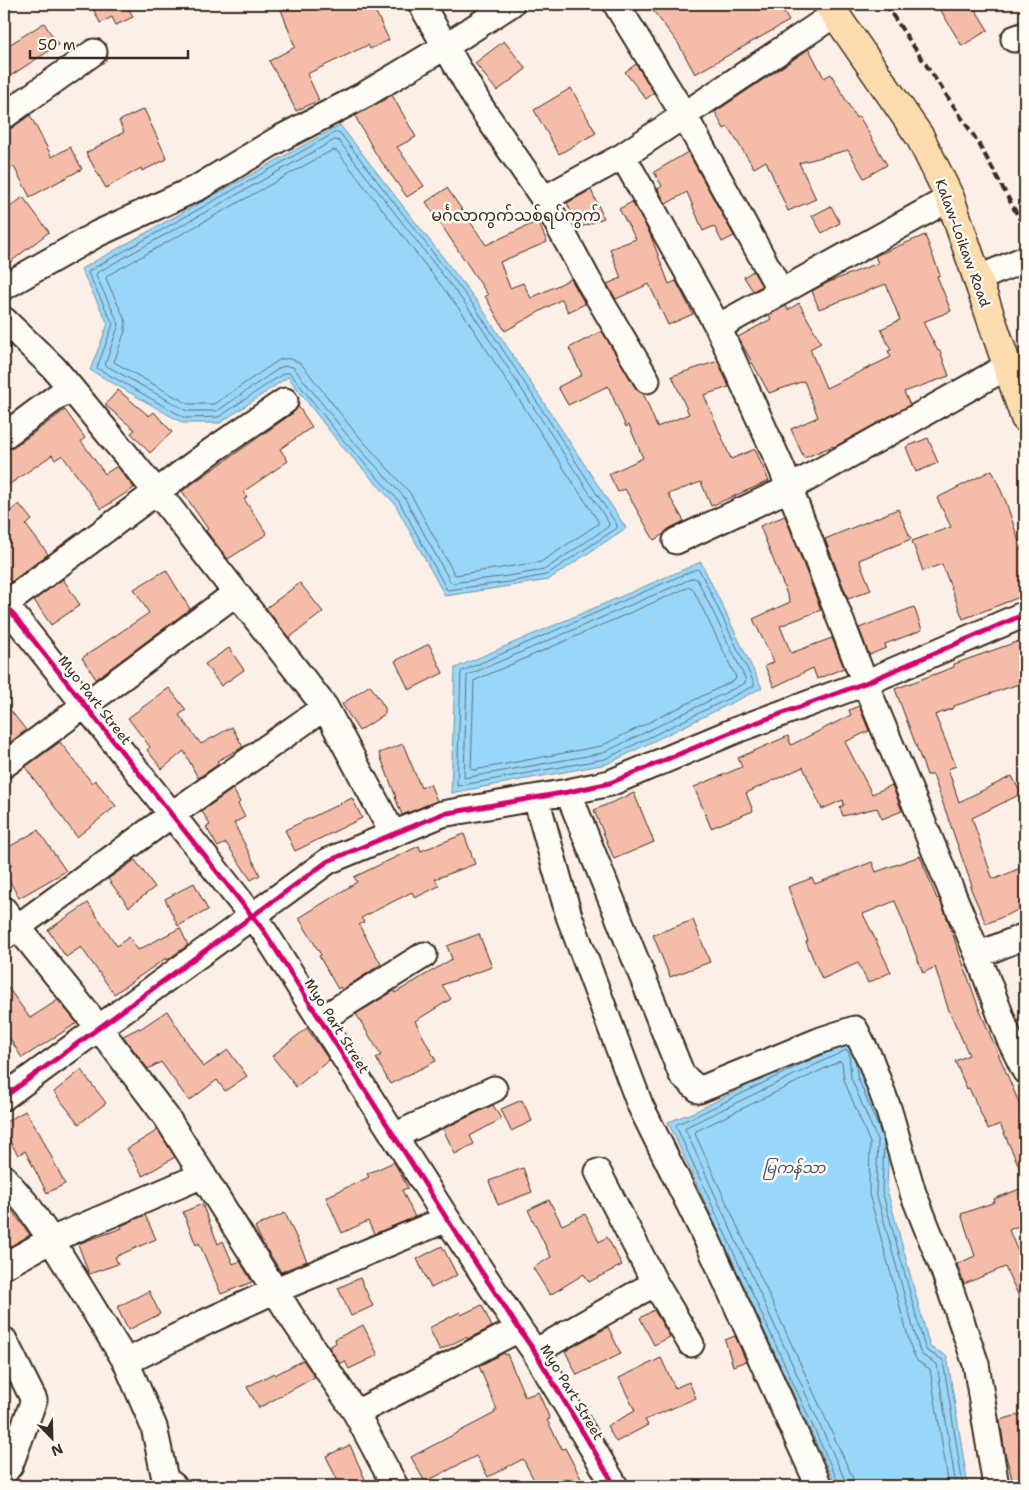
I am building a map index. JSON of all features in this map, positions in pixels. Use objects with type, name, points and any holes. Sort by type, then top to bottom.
[{"type":"main road","name":"Kalaw-Loikaw Road","points":[[832,9],[920,137],[950,198],[1025,418]]},
{"type":"street","points":[[421,4],[480,106],[544,199],[588,280],[647,380]]},
{"type":"street","points":[[4,287],[97,234],[199,186],[279,138],[366,94],[511,4]]},
{"type":"street","points":[[616,4],[684,115],[781,292]]},
{"type":"street","points":[[544,199],[623,156],[684,115],[832,9]]},
{"type":"street","points":[[4,116],[94,52]]},
{"type":"street","points":[[623,156],[718,327],[790,488],[864,683],[978,955],[1009,1038],[1025,1072]]},
{"type":"street","points":[[718,327],[950,198]]},
{"type":"street","points":[[977,279],[1025,259]]},
{"type":"street","points":[[4,320],[70,387],[156,492],[325,707],[393,834]]},
{"type":"street","points":[[676,541],[790,488],[1008,366]]},
{"type":"street","points":[[4,436],[70,387]]},
{"type":"street","points":[[4,604],[156,492],[285,401]]},
{"type":"street","points":[[4,765],[236,593]]},
{"type":"street","name":"Myo Part Street","points":[[4,604],[264,931],[447,1219],[536,1352],[615,1486]]},
{"type":"street","points":[[4,1097],[328,861],[442,814],[610,783],[738,729],[864,683],[1025,614]]},
{"type":"street","points":[[325,707],[171,815],[8,924],[99,1028],[167,1118],[356,1413],[395,1486]]},
{"type":"street","points":[[568,792],[682,1075],[699,1090],[822,1040],[855,1029],[870,1059],[889,1111],[913,1193],[943,1268],[976,1364],[996,1486]]},
{"type":"street","points":[[536,798],[569,916],[640,1105],[709,1244],[819,1486]]},
{"type":"street","points":[[978,955],[1025,936]]},
{"type":"street","points":[[320,1020],[424,955]]},
{"type":"street","points":[[394,1136],[494,1089]]},
{"type":"street","points":[[598,1172],[655,1283],[691,1344]]},
{"type":"street","points":[[4,1266],[51,1240],[203,1175]]},
{"type":"street","points":[[4,1178],[28,1206],[51,1240],[126,1362],[154,1426],[165,1479],[174,1486]]},
{"type":"street","points":[[126,1362],[276,1290],[447,1219]]},
{"type":"street","points":[[536,1352],[655,1283]]},
{"type":"street","points":[[356,1413],[519,1329]]},
{"type":"street","points":[[4,1340],[34,1400],[10,1465],[4,1473]]},
{"type":"water","points":[[340,125],[479,304],[626,528],[548,580],[445,596],[395,504],[339,443],[288,377],[220,423],[183,423],[90,370],[108,324],[81,269]]},
{"type":"water","points":[[701,562],[762,688],[607,764],[451,793],[455,668]]},
{"type":"water","name":"မြကန်သာ","points":[[849,1035],[860,1046],[862,1074],[889,1140],[887,1190],[930,1347],[947,1356],[968,1486],[836,1486],[668,1122],[694,1112]]},
{"type":"building","points":[[91,4],[139,4],[129,9],[133,17],[116,25],[112,17],[100,23]]},
{"type":"building","points":[[279,4],[361,4],[364,10],[373,6],[389,40],[370,49],[368,45],[307,74],[319,100],[296,111],[269,61],[295,47]]},
{"type":"building","points":[[648,4],[779,4],[789,21],[695,74],[678,43]]},
{"type":"building","points":[[937,4],[972,4],[988,30],[962,46]]},
{"type":"building","points":[[44,23],[58,45],[4,80],[4,48]]},
{"type":"building","points":[[504,41],[526,69],[497,91],[475,63]]},
{"type":"building","points":[[809,49],[824,78],[831,74],[856,118],[859,116],[887,165],[864,178],[848,150],[799,163],[816,199],[788,211],[766,161],[754,168],[728,127],[724,129],[715,112]]},
{"type":"building","points":[[636,64],[654,93],[646,99],[625,72]]},
{"type":"building","points":[[571,88],[596,133],[559,154],[534,110]]},
{"type":"building","points":[[392,95],[416,137],[397,147],[424,186],[407,197],[376,154],[355,116]]},
{"type":"building","points":[[144,109],[167,159],[142,171],[141,168],[106,188],[86,153],[124,132],[119,121]]},
{"type":"building","points":[[30,115],[52,157],[70,147],[82,169],[30,197],[14,167],[10,169],[4,157],[4,130],[12,128]]},
{"type":"building","points":[[688,152],[734,236],[722,242],[714,226],[703,231],[687,192],[666,204],[658,189],[662,186],[654,172]]},
{"type":"building","points":[[447,188],[486,245],[538,221],[547,242],[500,262],[510,288],[523,283],[531,298],[571,279],[585,304],[568,312],[562,299],[505,331],[485,296],[488,295],[426,202]]},
{"type":"building","points":[[591,190],[604,218],[579,228],[567,203]]},
{"type":"building","points":[[23,197],[49,232],[4,267],[4,212]]},
{"type":"building","points":[[632,202],[650,234],[669,284],[676,281],[693,314],[668,325],[649,284],[616,299],[607,284],[621,278],[610,249],[636,239],[619,209]]},
{"type":"building","points":[[831,206],[840,223],[822,233],[812,216]]},
{"type":"building","points":[[925,235],[940,275],[937,276],[951,311],[923,322],[938,351],[940,351],[949,376],[904,392],[910,405],[834,447],[804,458],[791,429],[818,417],[804,381],[769,393],[738,337],[771,319],[769,315],[786,306],[788,310],[799,303],[821,343],[810,349],[826,388],[891,357],[888,351],[891,350],[881,329],[900,320],[886,284],[819,309],[812,291],[829,282],[878,263],[875,256]]},
{"type":"building","points":[[753,271],[762,286],[753,291],[744,277]]},
{"type":"building","points":[[602,331],[635,387],[644,395],[657,427],[689,414],[672,376],[718,361],[729,387],[704,395],[731,459],[755,449],[769,481],[711,506],[701,482],[668,494],[684,521],[670,528],[654,540],[625,489],[618,492],[609,474],[643,458],[629,425],[626,427],[608,386],[568,405],[558,387],[582,375],[569,348]]},
{"type":"building","points":[[118,390],[149,416],[154,412],[172,432],[150,453],[131,433],[135,430],[105,405]]},
{"type":"building","points":[[298,406],[312,427],[280,449],[288,461],[243,492],[247,497],[244,499],[267,534],[228,559],[206,531],[208,529],[182,491],[293,413]]},
{"type":"building","points":[[65,410],[85,438],[81,441],[105,474],[117,466],[134,488],[101,509],[62,455],[55,460],[52,455],[4,488],[4,450],[13,448]]},
{"type":"building","points":[[928,438],[938,463],[916,472],[906,447]]},
{"type":"building","points":[[992,470],[1006,502],[1025,560],[1025,595],[963,619],[942,564],[923,571],[912,541],[951,527],[937,498]]},
{"type":"building","points":[[19,504],[32,520],[26,525],[48,554],[11,582],[4,572],[4,516]]},
{"type":"building","points":[[898,509],[911,539],[859,560],[871,590],[848,599],[825,539]]},
{"type":"building","points":[[785,516],[821,610],[780,626],[791,653],[832,638],[844,668],[817,679],[813,668],[774,687],[765,666],[774,662],[753,619],[790,602],[760,526]]},
{"type":"building","points":[[166,570],[190,609],[96,679],[82,658],[149,613],[134,589]]},
{"type":"building","points":[[63,579],[80,605],[51,625],[34,600]]},
{"type":"building","points":[[300,583],[323,612],[289,638],[266,608]]},
{"type":"building","points":[[914,607],[922,630],[885,644],[886,648],[869,655],[859,628]]},
{"type":"building","points":[[1025,639],[1025,682],[954,706],[954,708],[935,715],[956,766],[948,769],[959,802],[1012,776],[1021,794],[972,818],[992,877],[995,879],[1025,866],[1025,907],[986,924],[970,887],[972,886],[933,775],[927,775],[895,689],[954,667],[954,664]]},
{"type":"building","points":[[429,644],[443,673],[409,690],[395,661]]},
{"type":"building","points":[[229,648],[244,670],[221,686],[205,664]]},
{"type":"building","points":[[370,685],[385,708],[385,714],[359,731],[342,704]]},
{"type":"building","points":[[169,688],[186,710],[179,715],[201,744],[232,727],[243,747],[217,761],[219,764],[198,778],[184,751],[162,769],[147,750],[150,747],[128,718]]},
{"type":"building","points":[[4,702],[26,730],[7,745],[4,740]]},
{"type":"building","points":[[859,706],[869,731],[845,742],[872,794],[892,785],[902,811],[882,819],[877,808],[843,816],[840,807],[844,805],[843,800],[822,809],[803,767],[746,793],[753,811],[711,828],[694,787],[742,767],[738,758],[788,736],[791,745],[851,715],[849,710]]},
{"type":"building","points":[[60,742],[92,783],[95,780],[116,806],[77,837],[25,767]]},
{"type":"building","points":[[403,744],[421,788],[430,784],[437,801],[402,815],[379,753]]},
{"type":"building","points":[[233,789],[245,817],[234,823],[260,875],[251,880],[226,843],[218,847],[206,827],[210,825],[202,811]]},
{"type":"building","points":[[634,793],[654,842],[614,859],[594,810]]},
{"type":"building","points":[[352,798],[362,818],[295,851],[285,830]]},
{"type":"building","points":[[38,830],[66,871],[19,898],[4,871],[4,869],[12,864],[4,850]]},
{"type":"building","points":[[464,834],[475,864],[435,879],[439,886],[415,898],[412,892],[361,918],[364,922],[359,925],[381,964],[342,990],[340,987],[338,989],[299,918],[357,882],[354,877],[419,846],[421,851]]},
{"type":"building","points":[[920,856],[937,899],[939,898],[947,918],[978,1006],[1025,1117],[1025,1180],[1000,1124],[988,1129],[969,1088],[967,1089],[955,1061],[969,1055],[948,1008],[935,967],[923,973],[895,901],[863,914],[891,972],[868,983],[858,963],[822,979],[806,942],[808,941],[788,887],[812,878],[815,884],[872,862],[876,872]]},
{"type":"building","points":[[135,860],[155,887],[129,907],[108,879]]},
{"type":"building","points":[[194,883],[208,910],[178,926],[165,899]]},
{"type":"building","points":[[88,903],[117,946],[129,937],[138,950],[180,928],[188,945],[114,994],[81,947],[66,957],[48,930]]},
{"type":"building","points":[[693,920],[710,962],[670,977],[653,935]]},
{"type":"building","points":[[479,934],[492,967],[442,985],[451,999],[415,1021],[436,1061],[390,1084],[376,1058],[381,1055],[356,1014],[452,959],[447,946]]},
{"type":"building","points":[[4,982],[30,1018],[58,1000],[77,1023],[22,1058],[4,1029]]},
{"type":"building","points":[[167,1011],[203,1067],[228,1050],[247,1076],[225,1091],[217,1080],[189,1101],[161,1062],[148,1069],[123,1036],[140,1029]]},
{"type":"building","points":[[307,1028],[329,1060],[296,1087],[272,1056]]},
{"type":"building","points":[[81,1070],[106,1103],[79,1124],[54,1092]]},
{"type":"building","points":[[522,1100],[532,1121],[511,1131],[501,1109]]},
{"type":"building","points":[[493,1105],[501,1119],[470,1136],[474,1144],[455,1154],[443,1129]]},
{"type":"building","points":[[25,1111],[40,1134],[65,1184],[47,1193],[25,1151],[18,1155],[4,1131],[4,1123]]},
{"type":"building","points":[[158,1130],[175,1157],[143,1176],[127,1149]]},
{"type":"building","points":[[394,1162],[408,1188],[402,1190],[415,1217],[374,1234],[368,1221],[342,1233],[326,1197],[369,1177],[367,1174]]},
{"type":"building","points":[[523,1168],[532,1192],[498,1205],[489,1181]]},
{"type":"building","points":[[1025,1187],[1025,1223],[1009,1230],[1025,1269],[1025,1309],[1005,1267],[964,1284],[957,1264],[975,1256],[961,1214],[995,1202],[994,1199]]},
{"type":"building","points":[[4,1200],[30,1235],[4,1250]]},
{"type":"building","points":[[549,1200],[562,1225],[585,1214],[599,1242],[607,1237],[622,1265],[589,1282],[584,1274],[550,1295],[533,1268],[551,1257],[528,1210]]},
{"type":"building","points":[[202,1204],[218,1244],[223,1241],[233,1264],[240,1261],[252,1282],[221,1294],[199,1243],[196,1245],[183,1212]]},
{"type":"building","points":[[285,1213],[307,1261],[281,1272],[255,1227]]},
{"type":"building","points":[[145,1215],[156,1239],[115,1257],[118,1264],[89,1274],[78,1244],[122,1228],[121,1226]]},
{"type":"building","points":[[442,1246],[457,1275],[431,1288],[417,1259]]},
{"type":"building","points":[[360,1278],[373,1306],[351,1316],[338,1288]]},
{"type":"building","points":[[149,1291],[160,1314],[128,1330],[117,1307]]},
{"type":"building","points":[[482,1305],[492,1327],[440,1350],[429,1328],[460,1312],[461,1315]]},
{"type":"building","points":[[654,1310],[670,1337],[654,1345],[640,1318]]},
{"type":"building","points":[[363,1325],[378,1355],[349,1369],[345,1361],[340,1364],[329,1347],[336,1343],[335,1339]]},
{"type":"building","points":[[608,1327],[621,1354],[577,1375],[565,1351]]},
{"type":"building","points":[[735,1336],[746,1361],[733,1366],[725,1340]]},
{"type":"building","points":[[504,1353],[505,1355],[507,1354],[525,1397],[538,1392],[550,1419],[547,1420],[562,1449],[565,1448],[585,1486],[537,1486],[523,1459],[488,1477],[476,1456],[425,1482],[411,1457],[495,1413],[494,1411],[497,1410],[479,1366]]},
{"type":"building","points":[[661,1358],[675,1388],[689,1382],[696,1398],[645,1420],[648,1425],[616,1442],[607,1426],[635,1411],[619,1378]]},
{"type":"building","points":[[303,1360],[315,1377],[259,1408],[247,1387]]},
{"type":"building","points":[[1025,1413],[1025,1486],[1014,1486],[1005,1453],[1000,1420]]},
{"type":"building","points":[[350,1445],[368,1486],[340,1486],[326,1456]]},
{"type":"railway","points":[[885,4],[978,142],[1025,229]]},
{"type":"cycle path","points":[[4,603],[264,931],[447,1219],[535,1352],[615,1486]]},
{"type":"cycle path","points":[[4,1097],[328,861],[442,814],[610,783],[739,729],[865,683],[1025,614]]},
{"type":"district","name":"မင်္ဂလာကွက်သစ်ရပ်ကွက်","points":[[516,215]]}]
